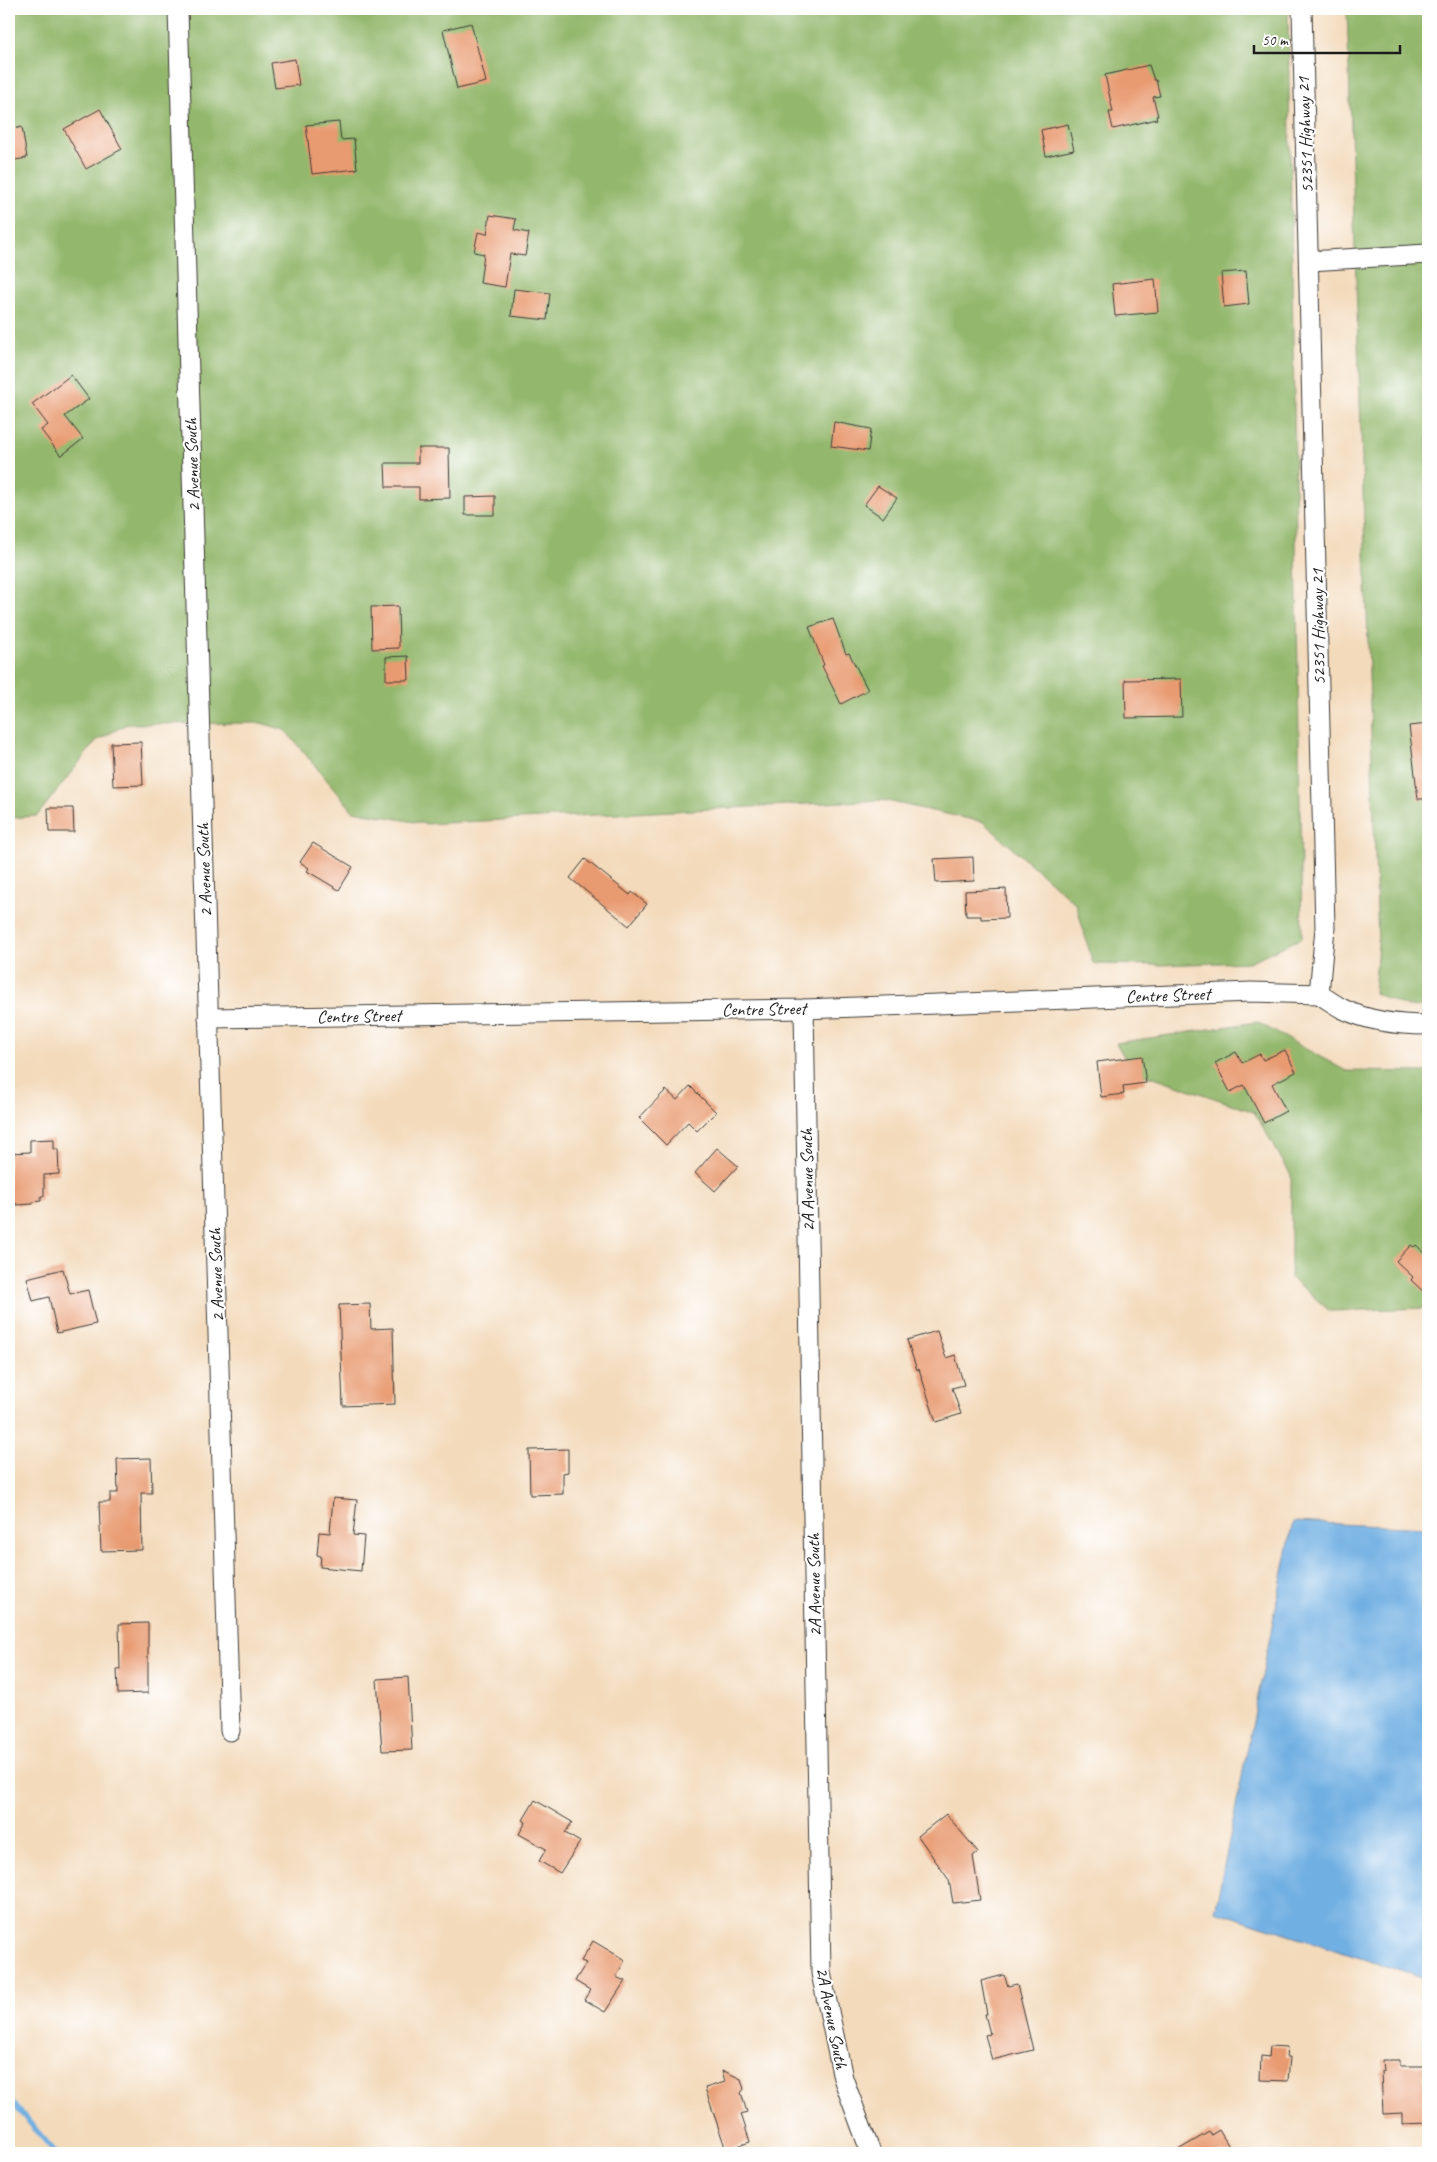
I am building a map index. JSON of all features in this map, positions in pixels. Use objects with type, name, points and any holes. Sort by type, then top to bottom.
[{"type":"street","name":"2 Avenue South","points":[[178,9],[230,1731]]},
{"type":"street","name":"52351 Highway 21","points":[[1302,9],[1325,928],[1319,994]]},
{"type":"street","points":[[1309,261],[1428,254]]},
{"type":"street","name":"Centre Street","points":[[208,1018],[804,1008],[1251,992],[1319,994]]},
{"type":"street","points":[[1319,994],[1344,1009],[1376,1019],[1411,1025],[1428,1024]]},
{"type":"street","name":"2A Avenue South","points":[[804,1008],[821,1973],[843,2078],[871,2153]]},
{"type":"green space","points":[[9,9],[1288,9],[1302,938],[1249,962],[1160,965],[1093,964],[1076,904],[983,822],[882,800],[426,824],[353,811],[285,730],[261,723],[127,724],[96,741],[37,816],[9,818]]},
{"type":"green space","points":[[1347,9],[1428,9],[1428,1006],[1408,1007],[1374,993],[1378,944]]},
{"type":"green space","points":[[1257,1022],[1346,1071],[1428,1072],[1428,1308],[1330,1311],[1291,1278],[1291,1175],[1254,1112],[1131,1069],[1116,1043]]},
{"type":"water","points":[[1293,1522],[1428,1528],[1428,1980],[1215,1911]]},
{"type":"building","points":[[471,23],[486,82],[457,89],[443,30]]},
{"type":"building","points":[[295,59],[299,85],[275,88],[271,63]]},
{"type":"building","points":[[1149,65],[1154,80],[1156,80],[1160,96],[1153,97],[1158,116],[1156,116],[1157,119],[1113,129],[1109,112],[1113,112],[1105,75]]},
{"type":"building","points":[[100,109],[122,149],[86,169],[64,129]]},
{"type":"building","points":[[339,122],[341,140],[354,139],[357,169],[312,174],[306,125]]},
{"type":"building","points":[[1068,124],[1074,150],[1046,156],[1041,130]]},
{"type":"building","points":[[22,127],[27,158],[9,161],[9,130]]},
{"type":"building","points":[[490,215],[516,219],[514,230],[529,233],[525,256],[510,254],[505,287],[480,283],[484,254],[474,252],[478,232],[487,234]]},
{"type":"building","points":[[1246,271],[1249,304],[1224,307],[1221,273]]},
{"type":"building","points":[[1155,279],[1158,312],[1115,316],[1112,284]]},
{"type":"building","points":[[514,289],[550,293],[547,320],[511,316]]},
{"type":"building","points":[[71,375],[89,399],[65,416],[83,439],[61,456],[41,430],[48,425],[32,404]]},
{"type":"building","points":[[834,422],[871,429],[868,451],[831,446]]},
{"type":"building","points":[[418,448],[449,448],[450,498],[419,499],[419,487],[386,487],[385,463],[418,463]]},
{"type":"building","points":[[878,486],[897,498],[883,518],[864,505]]},
{"type":"building","points":[[495,496],[495,515],[465,515],[465,497]]},
{"type":"building","points":[[398,606],[399,648],[372,649],[371,607]]},
{"type":"building","points":[[833,619],[846,654],[849,653],[868,690],[841,704],[822,666],[824,665],[809,627]]},
{"type":"building","points":[[408,656],[409,680],[386,680],[386,657]]},
{"type":"building","points":[[1181,679],[1182,717],[1126,718],[1125,680]]},
{"type":"building","points":[[1428,724],[1428,799],[1418,799],[1409,726]]},
{"type":"building","points":[[141,742],[143,785],[113,786],[111,743]]},
{"type":"building","points":[[48,808],[73,808],[74,832],[49,832]]},
{"type":"building","points":[[313,843],[353,867],[339,890],[307,871],[309,868],[300,862]]},
{"type":"building","points":[[973,857],[974,881],[936,883],[934,859]]},
{"type":"building","points":[[585,859],[630,895],[632,892],[647,904],[629,926],[570,878]]},
{"type":"building","points":[[1006,889],[1007,918],[981,919],[981,916],[966,916],[965,891]]},
{"type":"building","points":[[1285,1050],[1296,1072],[1272,1084],[1286,1111],[1264,1123],[1244,1085],[1230,1092],[1215,1063],[1236,1052],[1242,1063],[1260,1054],[1263,1060]]},
{"type":"building","points":[[1142,1056],[1146,1083],[1123,1086],[1124,1094],[1101,1097],[1097,1062]]},
{"type":"building","points":[[690,1086],[716,1112],[697,1131],[688,1122],[666,1145],[639,1118],[666,1090],[677,1100]]},
{"type":"building","points":[[54,1139],[54,1149],[58,1149],[59,1174],[44,1175],[44,1196],[41,1196],[41,1201],[33,1202],[33,1204],[17,1205],[16,1203],[9,1203],[9,1153],[30,1152],[30,1140]]},
{"type":"building","points":[[717,1148],[738,1166],[715,1191],[695,1173]]},
{"type":"building","points":[[1411,1245],[1414,1247],[1416,1245],[1428,1256],[1428,1296],[1411,1280],[1413,1277],[1396,1261]]},
{"type":"building","points":[[63,1269],[70,1294],[88,1290],[96,1324],[57,1333],[49,1297],[33,1301],[27,1278]]},
{"type":"building","points":[[370,1304],[371,1329],[393,1328],[395,1404],[343,1406],[339,1305]]},
{"type":"building","points":[[937,1331],[946,1358],[955,1355],[964,1385],[952,1388],[961,1414],[936,1422],[919,1369],[917,1370],[907,1340]]},
{"type":"building","points":[[568,1449],[568,1472],[563,1473],[563,1494],[530,1495],[529,1450]]},
{"type":"building","points":[[151,1458],[152,1493],[141,1493],[142,1550],[101,1551],[99,1502],[110,1502],[110,1493],[118,1493],[117,1459]]},
{"type":"building","points":[[333,1498],[357,1500],[353,1535],[364,1536],[361,1571],[320,1567],[321,1556],[317,1555],[319,1532],[330,1533]]},
{"type":"building","points":[[148,1623],[148,1693],[118,1694],[117,1669],[120,1669],[119,1624]]},
{"type":"building","points":[[408,1677],[412,1750],[382,1751],[377,1679]]},
{"type":"building","points":[[535,1800],[572,1822],[565,1833],[580,1842],[560,1873],[539,1861],[546,1849],[519,1834],[526,1822],[523,1820]]},
{"type":"building","points":[[946,1814],[978,1852],[973,1856],[980,1900],[953,1903],[949,1880],[918,1836]]},
{"type":"building","points":[[593,1941],[625,1960],[616,1977],[625,1981],[605,2012],[584,2000],[590,1990],[575,1981],[586,1963],[581,1961]]},
{"type":"building","points":[[1004,1975],[1008,1986],[1017,1984],[1033,2050],[992,2060],[985,2035],[990,2034],[985,2014],[987,2014],[981,1981]]},
{"type":"building","points":[[1270,2046],[1287,2047],[1286,2057],[1290,2057],[1288,2081],[1260,2080],[1261,2056],[1269,2057]]},
{"type":"building","points":[[1382,2060],[1400,2060],[1400,2066],[1424,2066],[1424,2082],[1426,2082],[1426,2095],[1428,2095],[1428,2123],[1402,2124],[1402,2113],[1383,2114]]},
{"type":"building","points":[[722,2070],[741,2079],[744,2089],[741,2093],[747,2112],[741,2114],[750,2142],[726,2150],[705,2088],[725,2082]]},
{"type":"building","points":[[1219,2130],[1233,2153],[1173,2153],[1209,2132],[1211,2135]]},
{"type":"waterway","points":[[9,2099],[56,2153]]}]
